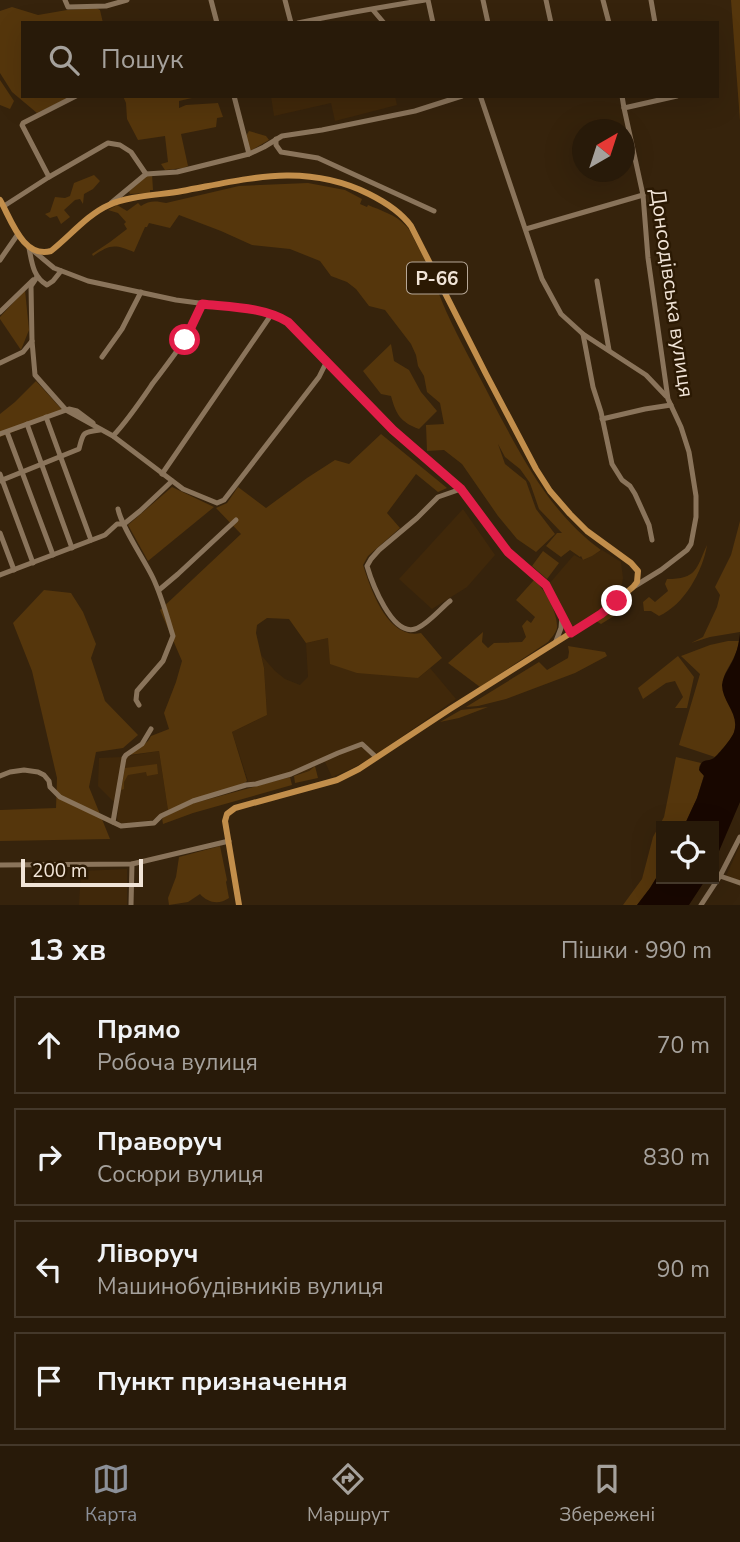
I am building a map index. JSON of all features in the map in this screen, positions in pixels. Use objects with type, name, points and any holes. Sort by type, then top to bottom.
[{"type":"main road","name":"Р-66","points":[[29,248],[43,253],[51,251],[100,209],[120,200],[273,175],[335,180],[393,207],[416,236],[536,469],[550,491],[587,531],[636,567],[639,577],[633,587]]},
{"type":"main road","points":[[2,203],[18,234],[29,248]]},
{"type":"main road","points":[[239,905],[225,821],[227,814],[235,808],[337,779],[359,769],[601,614],[633,587]]},
{"type":"street","points":[[65,0],[68,7],[127,0]]},
{"type":"street","points":[[211,0],[216,21]]},
{"type":"street","points":[[285,0],[290,21]]},
{"type":"street","points":[[357,0],[358,10]]},
{"type":"street","points":[[307,21],[426,0],[432,21]]},
{"type":"street","points":[[482,0],[487,21]]},
{"type":"street","points":[[546,0],[551,21]]},
{"type":"street","points":[[603,0],[608,21]]},
{"type":"street","points":[[651,0],[655,21]]},
{"type":"street","points":[[373,10],[382,21]]},
{"type":"street","points":[[49,177],[22,125],[72,98]]},
{"type":"street","points":[[235,98],[249,154]]},
{"type":"street","points":[[111,204],[146,174],[177,172],[249,154],[282,136],[415,111],[456,98]]},
{"type":"street","points":[[483,98],[542,279],[561,314],[583,334],[646,375],[669,402],[602,419]]},
{"type":"street","name":"Донсодівська вулиця","points":[[622,98],[643,195],[648,258],[669,402],[689,452],[696,506],[694,535],[687,550],[633,587]]},
{"type":"street","points":[[624,108],[668,98]]},
{"type":"street","points":[[276,139],[276,145],[281,152],[318,158],[434,211]]},
{"type":"street","points":[[2,203],[108,144],[114,143],[131,152],[146,174]]},
{"type":"street","points":[[526,229],[643,195]]},
{"type":"street","points":[[0,260],[18,234]]},
{"type":"street","points":[[29,248],[37,276],[47,285],[61,271]]},
{"type":"street","points":[[29,248],[61,271],[88,281],[202,304],[252,310],[288,322],[393,430],[461,489],[508,552],[546,585],[571,633]]},
{"type":"street","points":[[0,312],[37,276]]},
{"type":"street","points":[[37,276],[32,286],[35,375],[66,410],[113,436],[183,489],[216,503],[224,500],[319,377],[327,362]]},
{"type":"street","points":[[597,281],[609,350]]},
{"type":"street","points":[[102,356],[122,329],[141,292]]},
{"type":"street","points":[[113,436],[180,348],[202,304]]},
{"type":"street","points":[[162,474],[271,315]]},
{"type":"street","points":[[583,334],[612,464],[635,494],[649,525],[652,540]]},
{"type":"street","points":[[0,363],[23,352],[32,341]]},
{"type":"street","points":[[53,555],[22,472],[3,433],[66,410]]},
{"type":"street","points":[[46,417],[91,540]]},
{"type":"street","points":[[27,424],[72,548]]},
{"type":"street","points":[[33,563],[1,478],[42,465],[79,449],[79,442],[86,432],[101,430]]},
{"type":"street","points":[[0,575],[105,535],[117,524],[124,524],[172,481]]},
{"type":"street","points":[[450,601],[419,627],[404,629],[387,612],[367,566],[379,550],[438,497],[461,489]]},
{"type":"street","points":[[118,509],[159,590],[173,636],[163,661],[137,691],[136,700],[139,705]]},
{"type":"street","points":[[159,590],[236,520]]},
{"type":"street","points":[[0,533],[14,570]]},
{"type":"street","points":[[554,644],[561,628],[562,617]]},
{"type":"street","points":[[113,822],[124,758],[142,744],[151,729]]},
{"type":"street","points":[[0,776],[24,770],[38,772],[49,780],[50,787],[60,797],[121,827],[154,823],[160,816],[193,801],[290,774],[362,744],[376,757]]},
{"type":"street","points":[[701,905],[740,837]]},
{"type":"street","points":[[0,865],[132,864],[229,841]]},
{"type":"street","points":[[131,905],[132,864]]},
{"type":"street","points":[[720,876],[740,884]]},
{"type":"shaded area","points":[[731,0],[740,0],[740,121]]},
{"type":"shaded area","points":[[12,7],[38,15],[67,10],[100,10],[103,21],[21,21],[21,98],[68,98],[37,113],[12,92],[0,73],[0,11]]},
{"type":"shaded area","points":[[0,80],[14,101],[10,109],[0,105]]},
{"type":"shaded area","points":[[124,98],[192,98],[179,101],[179,108],[218,103],[223,117],[217,118],[216,127],[181,134],[188,166],[165,170],[161,164],[168,162],[165,136],[138,140],[127,119]]},
{"type":"shaded area","points":[[271,98],[395,98],[397,105],[335,121],[331,103],[274,116]]},
{"type":"shaded area","points":[[249,131],[266,136],[269,140],[250,151],[246,136]]},
{"type":"shaded area","points":[[152,174],[153,190],[150,190],[150,193],[130,194],[129,191]]},
{"type":"shaded area","points":[[94,175],[100,181],[84,194],[83,204],[80,199],[75,200],[64,210],[70,217],[61,224],[57,216],[50,218],[45,214],[50,212],[55,197],[70,196],[74,183]]},
{"type":"shaded area","points":[[308,183],[345,190],[362,199],[360,204],[393,216],[408,229],[425,260],[457,334],[526,463],[566,519],[601,550],[583,560],[570,550],[561,557],[546,546],[557,533],[562,533],[539,509],[530,483],[520,469],[505,457],[498,444],[505,464],[526,481],[536,509],[555,534],[536,552],[517,539],[462,464],[444,450],[427,451],[426,425],[444,424],[440,403],[427,392],[424,376],[411,344],[385,310],[369,306],[356,289],[331,276],[320,261],[290,249],[252,245],[179,215],[170,228],[149,223],[134,252],[113,246],[93,256],[92,254],[127,229],[124,224],[126,222],[118,213],[108,210],[117,205],[127,211],[138,203],[141,206],[153,202],[166,203],[239,186]]},
{"type":"shaded area","points":[[25,290],[29,330],[21,350],[0,317]]},
{"type":"shaded area","points":[[391,344],[394,361],[409,370],[421,392],[437,411],[419,429],[403,420],[397,413],[391,396],[381,394],[363,371]]},
{"type":"shaded area","points":[[36,381],[64,412],[0,437],[0,414]]},
{"type":"shaded area","points":[[381,434],[447,488],[438,492],[416,474],[387,513],[400,528],[368,556],[363,565],[376,599],[390,621],[409,633],[421,633],[442,658],[418,678],[357,673],[330,664],[328,638],[306,643],[289,619],[267,618],[257,625],[256,633],[264,668],[267,715],[232,732],[247,781],[168,810],[159,751],[129,755],[151,736],[169,729],[164,713],[182,661],[160,610],[241,534],[216,508],[227,503],[238,487],[266,508],[335,460],[349,464]]},
{"type":"shaded area","points":[[172,487],[214,507],[148,561],[128,525]]},
{"type":"shaded area","points":[[463,509],[495,555],[467,587],[432,609],[399,579]]},
{"type":"shaded area","points":[[740,521],[740,632],[691,643],[703,637],[717,607],[720,595],[715,587],[731,555]]},
{"type":"shaded area","points":[[707,545],[697,576],[684,596],[659,616],[651,611],[644,611],[643,602],[649,597],[655,602],[668,591],[665,584],[667,579],[684,577],[694,571]]},
{"type":"shaded area","points":[[602,550],[621,562],[623,578],[620,595],[578,627],[572,625],[549,584],[574,555],[584,560]]},
{"type":"shaded area","points":[[543,551],[559,563],[547,579],[532,566]]},
{"type":"shaded area","points":[[534,580],[553,609],[557,622],[556,632],[548,642],[480,687],[448,663],[483,632],[482,642],[488,648],[494,643],[522,642],[526,637],[522,626],[527,620],[531,623],[535,617],[516,600]]},
{"type":"shaded area","points":[[44,590],[71,593],[83,612],[96,644],[91,658],[105,701],[138,735],[123,748],[96,752],[89,787],[110,839],[0,841],[0,810],[56,808],[57,778],[32,671],[13,623]]},
{"type":"shaded area","points":[[627,596],[632,605],[601,624],[596,621],[610,608]]},
{"type":"shaded area","points":[[740,634],[740,802],[719,851],[719,821],[686,821],[704,776],[699,770],[701,763],[714,758],[734,732],[735,719],[722,685],[736,652]]},
{"type":"shaded area","points":[[328,638],[418,678],[430,668],[456,699],[351,769],[332,777],[325,762],[315,765],[309,771],[250,787],[232,732],[267,715],[261,655],[285,679],[300,685],[308,677],[306,643]]},
{"type":"shaded area","points":[[728,641],[739,641],[723,685],[736,723],[729,741],[715,757],[679,745],[700,674],[681,656]]},
{"type":"shaded area","points":[[568,646],[605,652],[607,656],[575,673],[506,699],[466,707],[539,662],[547,670],[568,658]]},
{"type":"shaded area","points":[[678,656],[694,677],[687,708],[675,708],[683,697],[675,681],[666,683],[643,699],[638,688]]},
{"type":"shaded area","points":[[488,707],[459,718],[440,722],[461,710]]},
{"type":"shaded area","points":[[159,751],[168,810],[153,820],[122,824],[117,820],[119,801],[114,802],[98,786],[99,758]]},
{"type":"shaded area","points":[[676,757],[701,763],[700,772],[704,775],[686,821],[662,821]]},
{"type":"shaded area","points":[[157,764],[158,774],[147,776],[146,772],[128,775],[124,789],[121,790],[125,768]]},
{"type":"shaded area","points":[[315,766],[318,778],[295,783],[294,776]]},
{"type":"shaded area","points":[[290,777],[292,785],[163,824],[162,818],[191,804]]},
{"type":"shaded area","points":[[656,832],[656,878],[637,905],[623,905],[642,879]]},
{"type":"shaded area","points":[[740,845],[740,881],[726,876]]},
{"type":"shaded area","points":[[220,846],[229,898],[214,902],[200,894],[188,902],[169,905],[168,898],[176,877],[179,857]]},
{"type":"shaded area","points":[[127,869],[127,905],[79,905],[81,871]]},
{"type":"shaded area","points":[[656,878],[656,884],[703,884],[689,905],[637,905]]},
{"type":"route","points":[[185,340],[202,304],[252,310],[283,318],[393,430],[461,489],[508,552],[546,585],[571,633],[617,601]]}]
